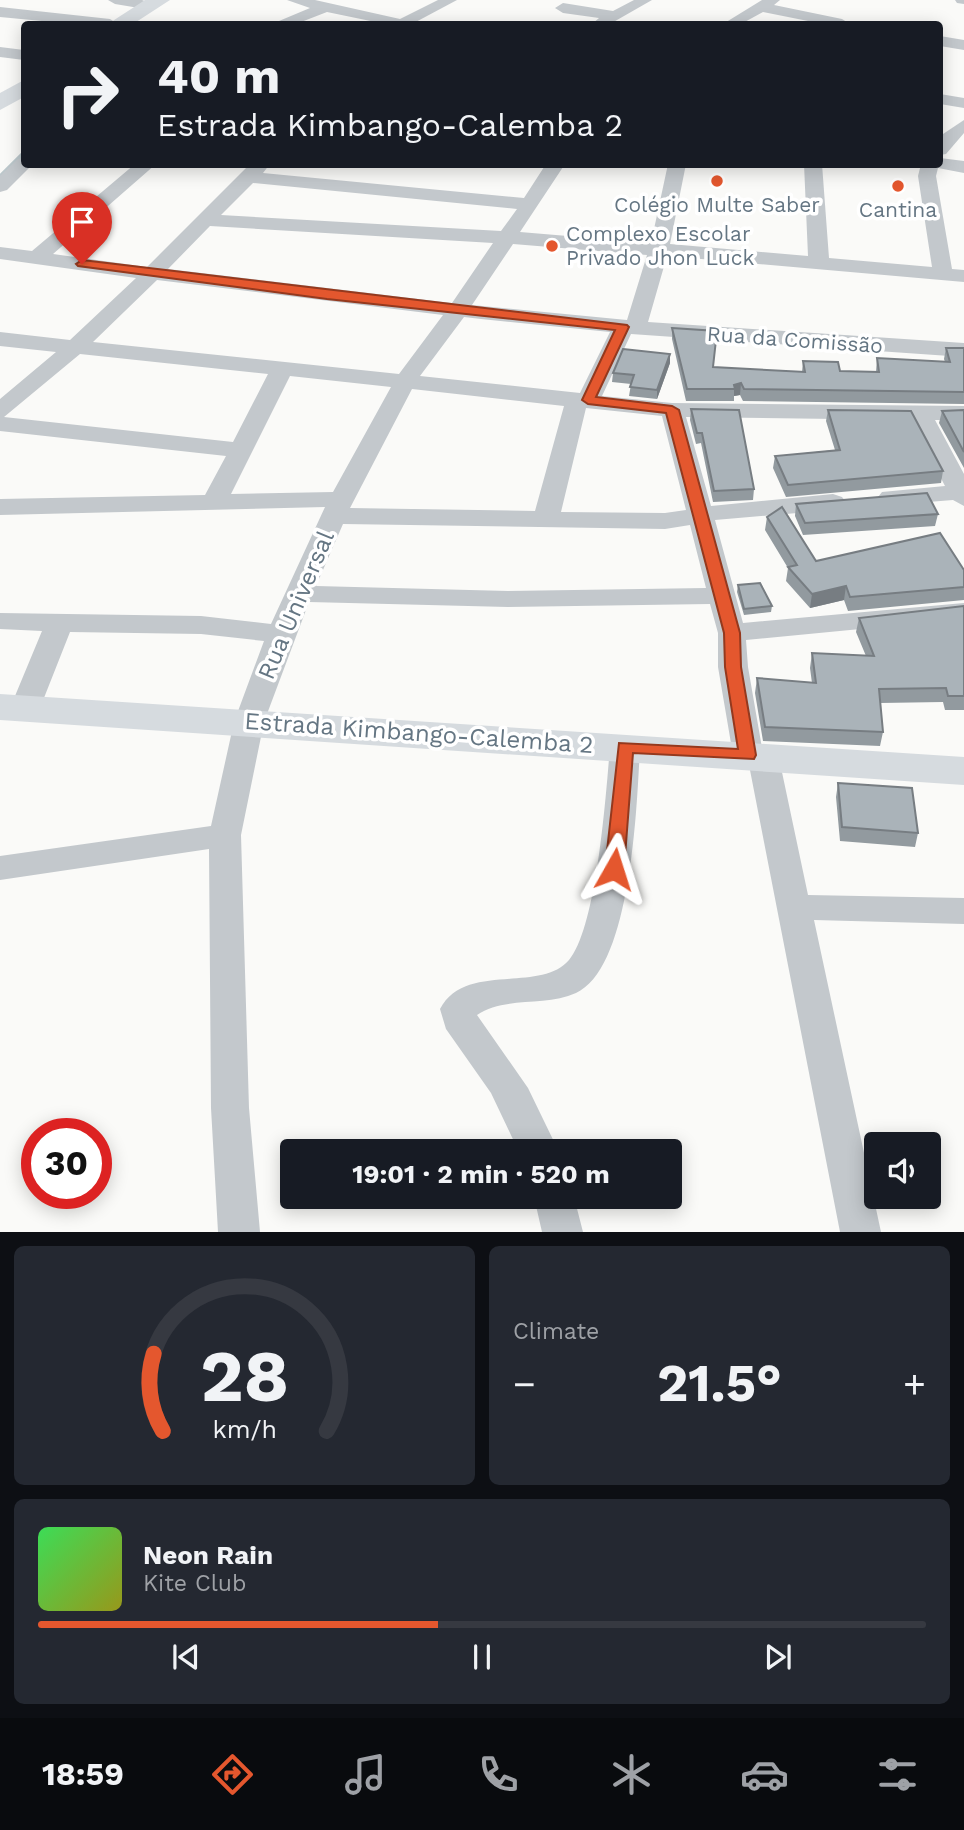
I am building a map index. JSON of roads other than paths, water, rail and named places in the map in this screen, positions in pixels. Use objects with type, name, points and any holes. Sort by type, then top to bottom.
[{"type":"main road","points":[[124,21],[156,3]]},
{"type":"main road","points":[[0,103],[21,90]]},
{"type":"main road","name":"Estrada Kimbango-Calemba 2","points":[[12,708],[964,771]]},
{"type":"street","points":[[115,0],[156,3]]},
{"type":"street","points":[[294,0],[388,21]]},
{"type":"street","points":[[408,21],[450,0]]},
{"type":"street","points":[[605,21],[645,0]]},
{"type":"street","points":[[737,21],[767,4],[831,21]]},
{"type":"street","points":[[291,21],[325,7]]},
{"type":"street","points":[[563,8],[616,16]]},
{"type":"street","points":[[0,12],[82,21]]},
{"type":"street","points":[[943,42],[964,45]]},
{"type":"street","points":[[0,52],[21,55]]},
{"type":"street","points":[[943,100],[964,103]]},
{"type":"street","points":[[943,118],[964,124]]},
{"type":"street","points":[[943,145],[949,136],[964,124]]},
{"type":"street","points":[[943,164],[964,167]]},
{"type":"street","points":[[0,186],[21,166]]},
{"type":"street","points":[[36,257],[142,168]]},
{"type":"street","name":"Rua Universal","points":[[239,1231],[230,1108],[225,835],[250,722],[281,634],[338,507],[406,380],[459,309],[553,168]]},
{"type":"street","points":[[546,520],[583,399],[629,328],[659,250],[676,168]]},
{"type":"street","points":[[813,168],[818,262]]},
{"type":"street","points":[[929,168],[927,176],[943,274]]},
{"type":"street","points":[[0,411],[107,319],[203,220],[255,171],[529,204]]},
{"type":"street","points":[[203,220],[507,238],[964,276]]},
{"type":"street","name":"Rua da Comissão","points":[[0,253],[629,328],[844,345],[964,349]]},
{"type":"street","points":[[0,339],[672,410],[964,412]]},
{"type":"street","points":[[214,502],[284,368]]},
{"type":"street","points":[[672,410],[732,633],[733,667],[796,907],[861,1231]]},
{"type":"street","points":[[0,507],[214,502],[546,520],[665,521],[698,514],[963,494],[919,412]]},
{"type":"street","points":[[0,424],[240,450]]},
{"type":"street","points":[[300,594],[508,598],[722,596]]},
{"type":"street","points":[[732,633],[964,611]]},
{"type":"street","points":[[0,621],[201,625],[281,634]]},
{"type":"street","points":[[12,708],[59,623]]},
{"type":"street","points":[[534,1139],[501,1073],[459,1019],[458,1009],[481,995],[550,987],[569,981],[584,968],[612,884],[625,747]]},
{"type":"street","points":[[0,868],[225,835]]},
{"type":"street","points":[[796,907],[964,911]]},
{"type":"street","points":[[557,1209],[563,1231]]},
{"type":"waterway","points":[[0,177],[21,156]]},
{"type":"place","name":"Colégio Multe Saber","points":[[717,181]]},
{"type":"place","name":"Cantina","points":[[898,186]]},
{"type":"place","name":"Complexo Escolar Privado Jhon Luck","points":[[552,246]]}]
